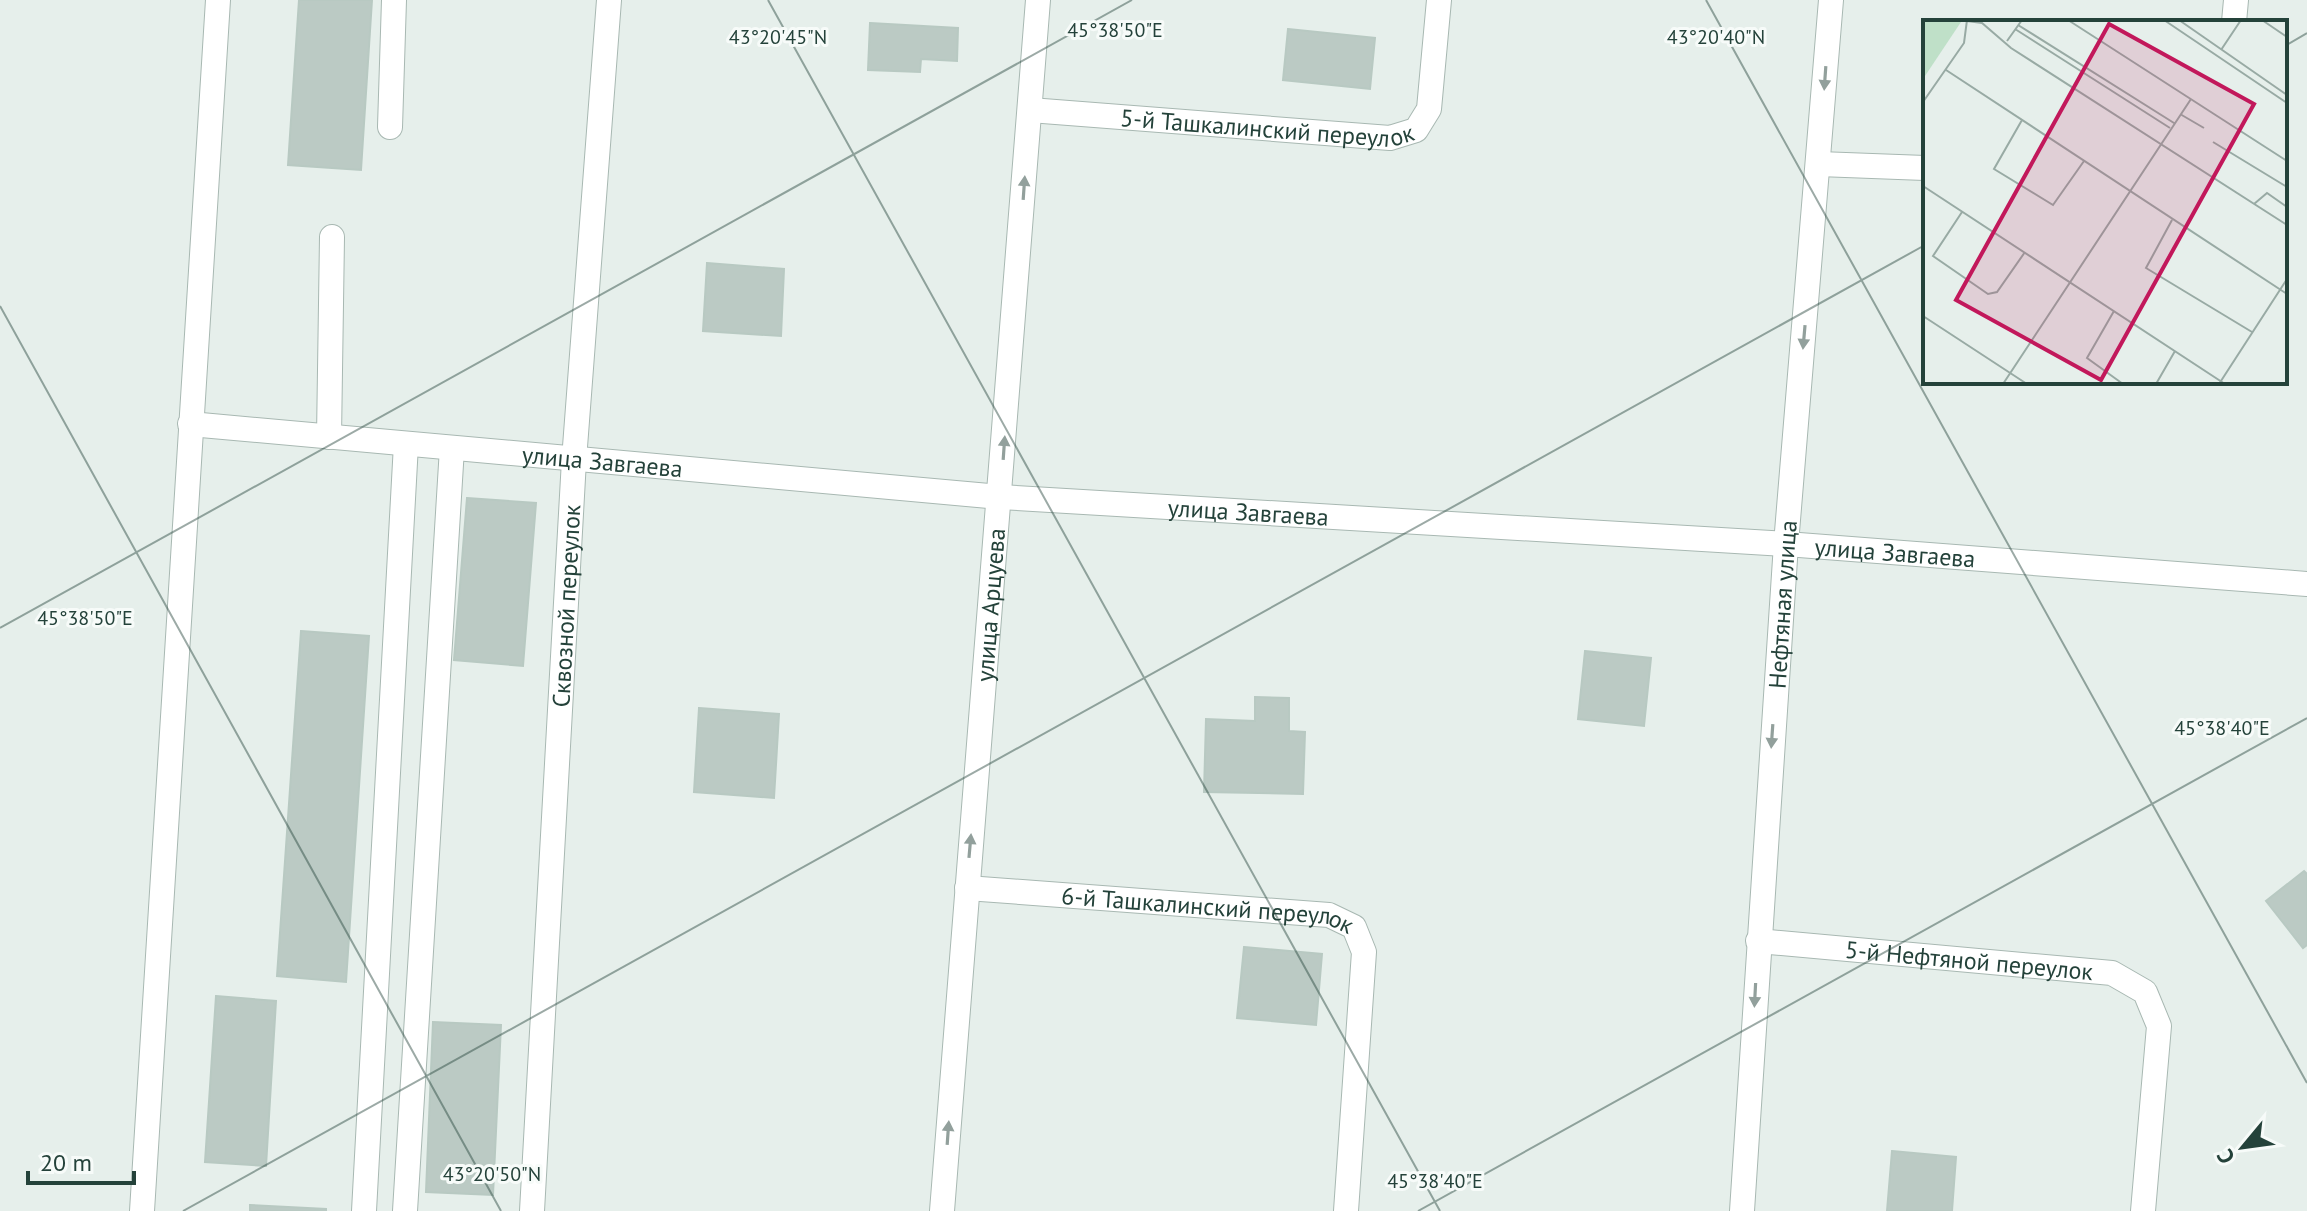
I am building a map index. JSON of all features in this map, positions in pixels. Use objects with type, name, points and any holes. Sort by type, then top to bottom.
[{"type":"street","points":[[142,1211],[218,0]]},
{"type":"street","points":[[390,127],[394,0]]},
{"type":"street","name":"Сквозной переулок","points":[[532,1211],[574,460],[609,0]]},
{"type":"street","name":"улица Арцуева","points":[[942,1211],[1038,0]]},
{"type":"street","name":"5-й Ташкалинский переулок","points":[[1030,110],[1390,138],[1416,130],[1429,109],[1439,0]]},
{"type":"street","name":"Нефтяная улица","points":[[1742,1211],[1786,544],[1831,0]]},
{"type":"street","points":[[2234,20],[2236,0]]},
{"type":"street","points":[[1819,164],[1923,168]]},
{"type":"street","points":[[329,437],[332,237]]},
{"type":"street","name":"улица Завгаева","points":[[190,424],[1000,497],[1786,544],[2307,584]]},
{"type":"street","points":[[364,1211],[406,444]]},
{"type":"street","points":[[405,1211],[452,448]]},
{"type":"street","name":"6-й Ташкалинский переулок","points":[[967,888],[1329,915],[1354,927],[1364,952],[1346,1211]]},
{"type":"street","name":"5-й Нефтяной переулок","points":[[1758,941],[2112,973],[2145,992],[2159,1026],[2143,1211]]},
{"type":"building","points":[[299,0],[372,0],[361,170],[288,165]]},
{"type":"building","points":[[870,23],[958,28],[957,61],[921,59],[920,72],[868,70]]},
{"type":"building","points":[[1288,29],[1375,38],[1370,89],[1283,80]]},
{"type":"building","points":[[707,263],[784,269],[781,336],[703,331]]},
{"type":"building","points":[[467,498],[536,503],[523,666],[454,660]]},
{"type":"building","points":[[301,631],[369,636],[346,982],[277,976]]},
{"type":"building","points":[[1585,651],[1651,658],[1644,726],[1578,719]]},
{"type":"building","points":[[1255,697],[1289,698],[1289,731],[1305,732],[1303,794],[1204,792],[1206,719],[1255,721]]},
{"type":"building","points":[[699,708],[779,714],[774,798],[694,792]]},
{"type":"building","points":[[2304,871],[2307,874],[2307,945],[2303,948],[2266,901]]},
{"type":"building","points":[[1244,947],[1322,954],[1316,1025],[1237,1018]]},
{"type":"building","points":[[216,996],[276,1001],[266,1166],[205,1162]]},
{"type":"building","points":[[433,1022],[501,1025],[493,1195],[426,1192]]},
{"type":"building","points":[[1892,1151],[1956,1157],[1952,1211],[1887,1211]]},
{"type":"building","points":[[250,1205],[326,1209],[326,1211],[250,1211]]}]
